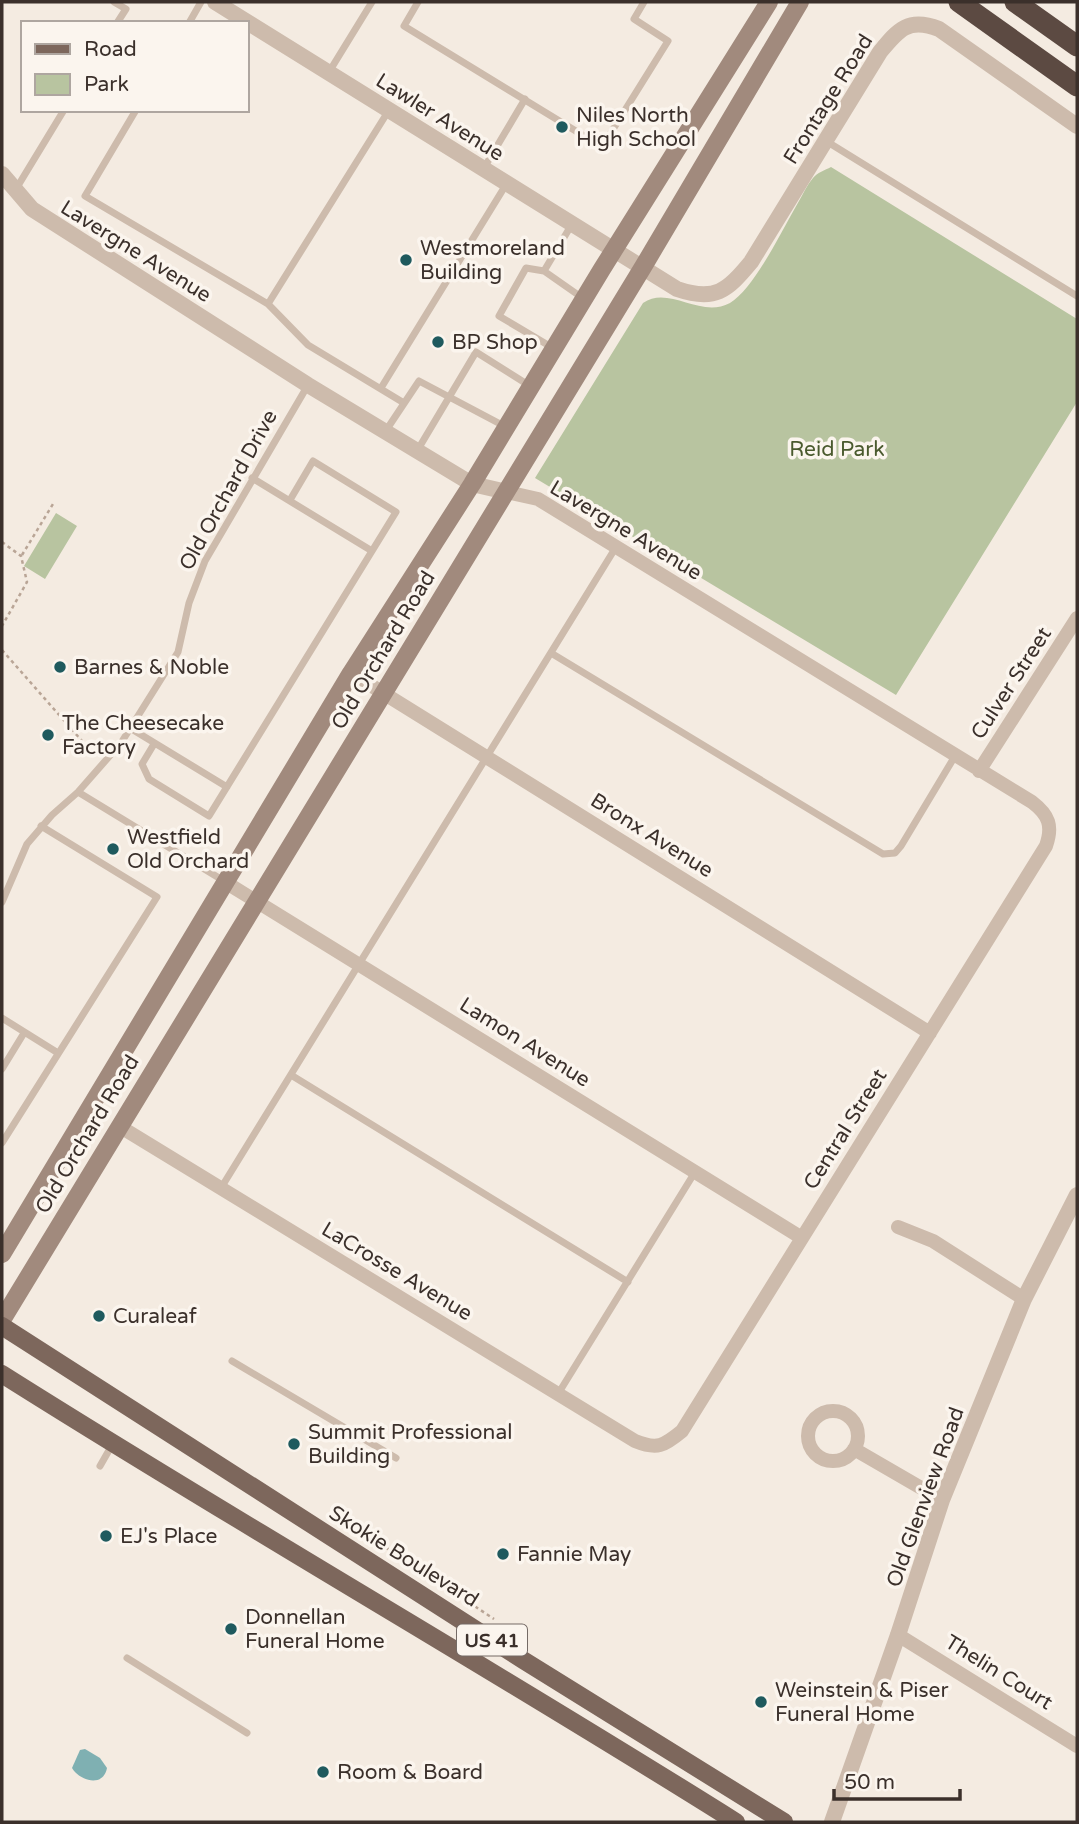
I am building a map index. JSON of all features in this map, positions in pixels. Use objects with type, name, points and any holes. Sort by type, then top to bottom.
[{"type":"highway","points":[[958,2],[1077,86]]},
{"type":"highway","points":[[1015,2],[1077,46]]},
{"type":"main road","name":"Old Orchard Road","points":[[2,1254],[351,673],[472,484],[614,249],[769,2]]},
{"type":"main road","name":"Old Orchard Road","points":[[2,1320],[507,492],[800,2]]},
{"type":"main road","name":"Skokie Boulevard","points":[[2,1326],[523,1660],[784,1822]]},
{"type":"main road","name":"US 41","points":[[2,1374],[251,1529],[380,1603],[736,1822]]},
{"type":"street","name":"Lawler Avenue","points":[[215,2],[246,21]]},
{"type":"street","name":"Lawler Avenue","points":[[248,22],[643,267]]},
{"type":"street","name":"Frontage Road","points":[[643,267],[677,289],[696,295],[716,294],[733,283],[751,262],[880,52],[895,34],[911,24],[926,24],[939,29],[1077,126]]},
{"type":"street","name":"Lavergne Avenue","points":[[2,174],[32,209],[308,385],[472,484],[538,499],[1032,802],[1043,810],[1049,820]]},
{"type":"street","name":"Culver Street","points":[[979,771],[1077,618]]},
{"type":"street","name":"Bronx Avenue","points":[[351,673],[930,1033]]},
{"type":"street","name":"Central Street","points":[[656,1447],[668,1443],[681,1431],[802,1238],[1046,846],[1051,833],[1049,820]]},
{"type":"street","name":"Lamon Avenue","points":[[225,882],[802,1238]]},
{"type":"street","name":"LaCrosse Avenue","points":[[119,1126],[635,1441],[656,1447]]},
{"type":"street","name":"Old Glenview Road","points":[[832,1822],[942,1500],[1024,1298],[1077,1195]]},
{"type":"street","points":[[898,1227],[933,1241],[1024,1298]]},
{"type":"street","points":[[854,1449],[942,1500]]},
{"type":"street","name":"Thelin Court","points":[[898,1635],[1077,1746]]},
{"type":"lane","points":[[114,2],[126,9],[118,21]]},
{"type":"lane","points":[[190,21],[201,2]]},
{"type":"lane","points":[[329,72],[372,2]]},
{"type":"lane","points":[[418,2],[404,26],[603,146],[668,41],[634,19],[644,2]]},
{"type":"lane","points":[[483,168],[525,99]]},
{"type":"lane","points":[[268,304],[388,110]]},
{"type":"lane","points":[[15,190],[63,112]]},
{"type":"lane","points":[[135,112],[85,196],[268,304],[308,345],[404,403]]},
{"type":"lane","points":[[826,141],[1077,296]]},
{"type":"lane","points":[[381,388],[508,183]]},
{"type":"lane","points":[[544,271],[572,223]]},
{"type":"lane","points":[[554,348],[499,316],[526,268],[544,271],[584,299]]},
{"type":"lane","points":[[417,451],[476,352],[531,387]]},
{"type":"lane","points":[[385,432],[419,381],[506,428]]},
{"type":"lane","name":"Old Orchard Drive","points":[[2,902],[16,864],[27,844],[121,743],[178,652],[189,603],[205,561],[308,385]]},
{"type":"lane","points":[[154,744],[142,764],[149,779],[209,816],[396,512],[313,461],[289,500]]},
{"type":"lane","points":[[252,478],[372,551]]},
{"type":"lane","points":[[220,1189],[616,547]]},
{"type":"lane","points":[[551,653],[883,854],[895,853],[901,846],[955,756]]},
{"type":"lane","points":[[131,728],[227,787]]},
{"type":"lane","points":[[78,792],[225,882]]},
{"type":"lane","points":[[2,1143],[157,897],[41,826]]},
{"type":"lane","points":[[2,1018],[58,1053]]},
{"type":"lane","points":[[2,1069],[24,1033]]},
{"type":"lane","points":[[291,1075],[628,1282]]},
{"type":"lane","points":[[558,1394],[695,1172]]},
{"type":"lane","points":[[232,1361],[396,1458]]},
{"type":"lane","points":[[100,1465],[113,1444]]},
{"type":"lane","points":[[127,1658],[247,1733]]},
{"type":"path","points":[[21,556],[53,504]]},
{"type":"path","points":[[2,542],[21,556],[27,582],[2,626]]},
{"type":"path","points":[[2,650],[82,741]]},
{"type":"path","points":[[362,1532],[393,1552]]},
{"type":"path","points":[[411,1564],[494,1619]]},
{"type":"green space","name":"Reid Park","points":[[831,167],[1077,319],[1077,402],[896,695],[535,478],[643,303],[653,298],[663,298],[707,307],[730,303],[759,271],[811,181]]},
{"type":"green space","points":[[56,513],[77,526],[45,579],[24,566]]},
{"type":"water","points":[[85,1749],[100,1758],[107,1768],[101,1778],[86,1779],[72,1768],[80,1750]]},
{"type":"place","name":"Niles North High School","points":[[562,127]]},
{"type":"place","name":"Westmoreland Building","points":[[406,260]]},
{"type":"place","name":"BP Shop","points":[[438,342]]},
{"type":"place","name":"Barnes & Noble","points":[[60,667]]},
{"type":"place","name":"The Cheesecake Factory","points":[[48,735]]},
{"type":"place","name":"Westfield Old Orchard","points":[[113,849]]},
{"type":"place","name":"Curaleaf","points":[[99,1316]]},
{"type":"place","name":"Summit Professional Building","points":[[294,1444]]},
{"type":"place","name":"EJ's Place","points":[[106,1536]]},
{"type":"place","name":"Fannie May","points":[[503,1554]]},
{"type":"place","name":"Donnellan Funeral Home","points":[[231,1629]]},
{"type":"place","name":"Weinstein & Piser Funeral Home","points":[[761,1702]]},
{"type":"place","name":"Room & Board","points":[[323,1772]]}]
